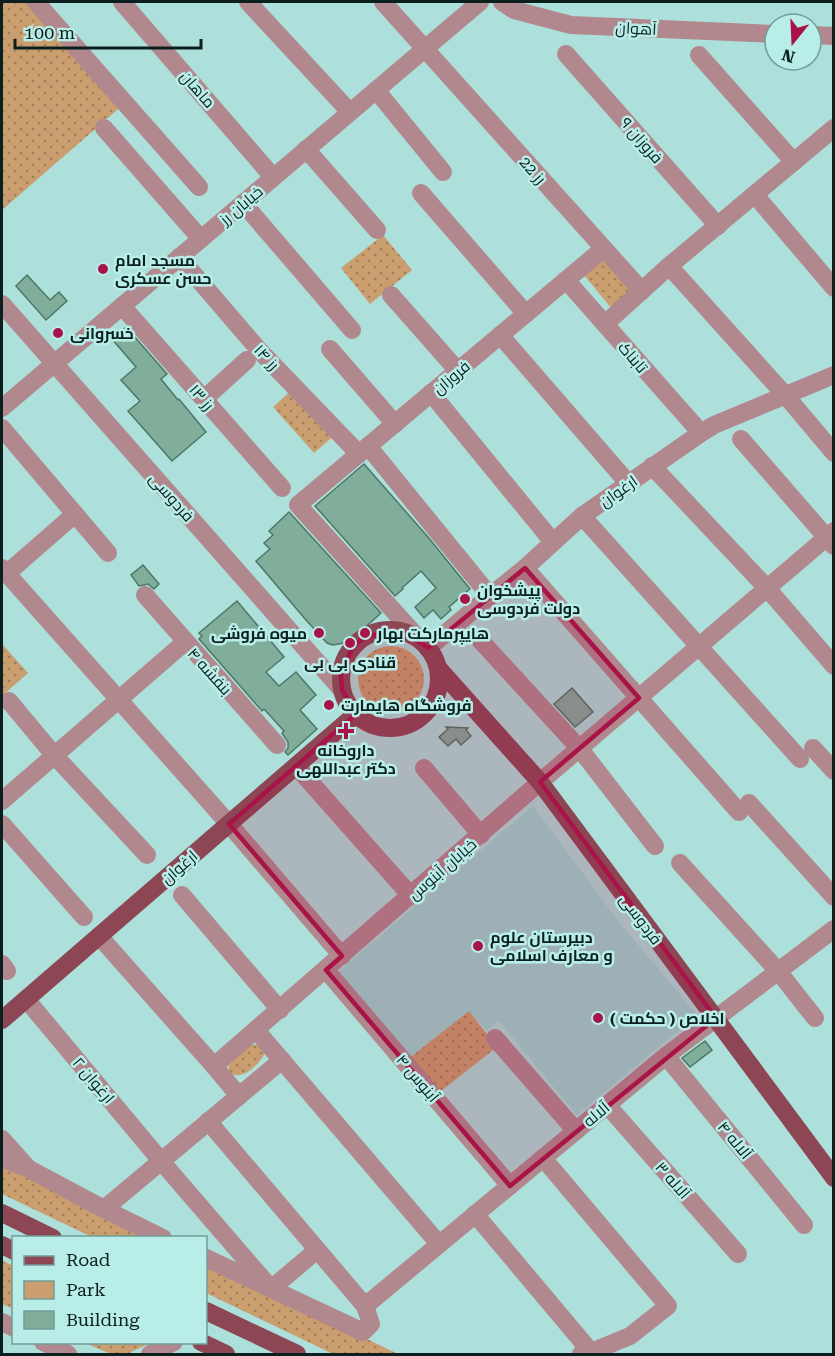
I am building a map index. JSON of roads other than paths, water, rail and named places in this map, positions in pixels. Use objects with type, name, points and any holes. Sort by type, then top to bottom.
[{"type":"main road","points":[[392,630],[406,633],[424,644],[435,658],[439,669],[440,683],[437,697],[430,709],[420,719],[394,728],[367,723],[356,714],[347,703],[342,690],[341,675],[352,648],[363,638],[377,632],[392,630]]},
{"type":"main road","name":"فردوسی","points":[[439,669],[540,782],[834,1178]]},
{"type":"main road","name":"ارغوان","points":[[2,1020],[356,714]]},
{"type":"main road","points":[[2,1213],[49,1236]]},
{"type":"main road","points":[[207,1311],[297,1354]]},
{"type":"main road","points":[[205,1344],[226,1354]]},
{"type":"street","points":[[36,2],[199,187]]},
{"type":"street","name":"ماهان","points":[[122,2],[273,177]]},
{"type":"street","points":[[248,2],[350,112]]},
{"type":"street","name":"رز 22","points":[[383,2],[642,291]]},
{"type":"street","name":"خیابان رز","points":[[2,408],[480,2]]},
{"type":"street","name":"آهوان","points":[[502,2],[514,10],[571,25],[763,33]]},
{"type":"street","name":"فروزان ۹","points":[[566,54],[718,226]]},
{"type":"street","points":[[699,55],[794,162]]},
{"type":"street","points":[[376,90],[443,171]]},
{"type":"street","points":[[104,128],[201,239]]},
{"type":"street","points":[[605,324],[669,266],[832,133]]},
{"type":"street","points":[[306,149],[377,230]]},
{"type":"street","points":[[421,193],[526,314]]},
{"type":"street","points":[[755,195],[834,288]]},
{"type":"street","points":[[243,203],[352,330]]},
{"type":"street","name":"فروزان","points":[[424,644],[298,506],[603,249]]},
{"type":"street","name":"رز ۱۴","points":[[179,257],[259,350],[364,450],[490,596]]},
{"type":"street","points":[[669,266],[834,453]]},
{"type":"street","name":"تابناک","points":[[566,280],[701,433]]},
{"type":"street","points":[[390,295],[458,371]]},
{"type":"street","name":"فردوسی","points":[[2,304],[342,690]]},
{"type":"street","name":"رز ۱۳","points":[[122,306],[282,488]]},
{"type":"street","points":[[500,335],[628,483]]},
{"type":"street","points":[[330,349],[395,424]]},
{"type":"street","points":[[204,399],[247,360]]},
{"type":"street","name":"ارغوان","points":[[424,644],[525,568],[582,516],[701,433],[714,425],[834,375]]},
{"type":"street","points":[[431,393],[553,542]]},
{"type":"street","points":[[2,428],[108,553]]},
{"type":"street","points":[[741,439],[831,538]]},
{"type":"street","points":[[652,466],[767,588],[834,666]]},
{"type":"street","points":[[75,514],[7,568],[342,956]]},
{"type":"street","points":[[582,516],[699,646],[806,754],[834,771]]},
{"type":"street","name":"خیابان آبنوس","points":[[214,1066],[540,782],[767,588],[831,538]]},
{"type":"street","points":[[525,568],[639,698],[744,808],[834,897]]},
{"type":"street","name":"بنفشه ۴","points":[[145,595],[277,745]]},
{"type":"street","points":[[480,640],[580,749],[655,846]]},
{"type":"street","points":[[2,801],[185,642]]},
{"type":"street","points":[[9,701],[54,755],[147,855]]},
{"type":"street","points":[[296,766],[411,896]]},
{"type":"street","points":[[424,768],[481,835]]},
{"type":"street","points":[[2,824],[84,916]]},
{"type":"street","points":[[680,863],[778,971],[815,1018]]},
{"type":"street","points":[[182,895],[280,1010]]},
{"type":"street","name":"آلاله","points":[[365,1306],[666,1056],[834,929]]},
{"type":"street","points":[[99,936],[239,1096]]},
{"type":"street","name":"آبنوس ۴","points":[[326,970],[510,1186]]},
{"type":"street","name":"ارغوان ۲","points":[[26,999],[271,1289]]},
{"type":"street","points":[[256,1030],[439,1245]]},
{"type":"street","points":[[495,1038],[576,1131]]},
{"type":"street","name":"آلاله ۴","points":[[666,1056],[804,1225]]},
{"type":"street","points":[[104,1209],[282,1060]]},
{"type":"street","name":"آلاله ۳","points":[[607,1105],[738,1254]]},
{"type":"street","points":[[207,1258],[363,1332],[371,1324],[365,1306],[208,1121]]},
{"type":"street","points":[[2,1139],[29,1169]]},
{"type":"street","points":[[2,1158],[29,1169],[159,1236]]},
{"type":"street","points":[[475,1214],[586,1353],[630,1336],[668,1306],[543,1158]]},
{"type":"street","points":[[271,1289],[317,1250]]},
{"type":"street","points":[[47,1344],[68,1354]]},
{"type":"street","points":[[150,1354],[170,1344]]},
{"type":"place","name":"مسجد امام حسن عسکری","points":[[103,269]]},
{"type":"place","name":"خسروانی","points":[[58,333]]},
{"type":"place","name":"پیشخوان دولت فردوسی","points":[[465,599]]},
{"type":"place","name":"میوه فروشی","points":[[319,633]]},
{"type":"place","name":"هایپرمارکت بهار","points":[[365,633]]},
{"type":"place","name":"قنادی بی بی","points":[[350,643]]},
{"type":"place","name":"فروشگاه هایمارت","points":[[329,705]]},
{"type":"place","name":"داروخانه دکتر عبداللهی","points":[[346,731]]},
{"type":"place","name":"دبیرستان علوم و معارف اسلامی","points":[[478,946]]},
{"type":"place","name":"اخلاص ( حکمت )","points":[[598,1018]]}]
